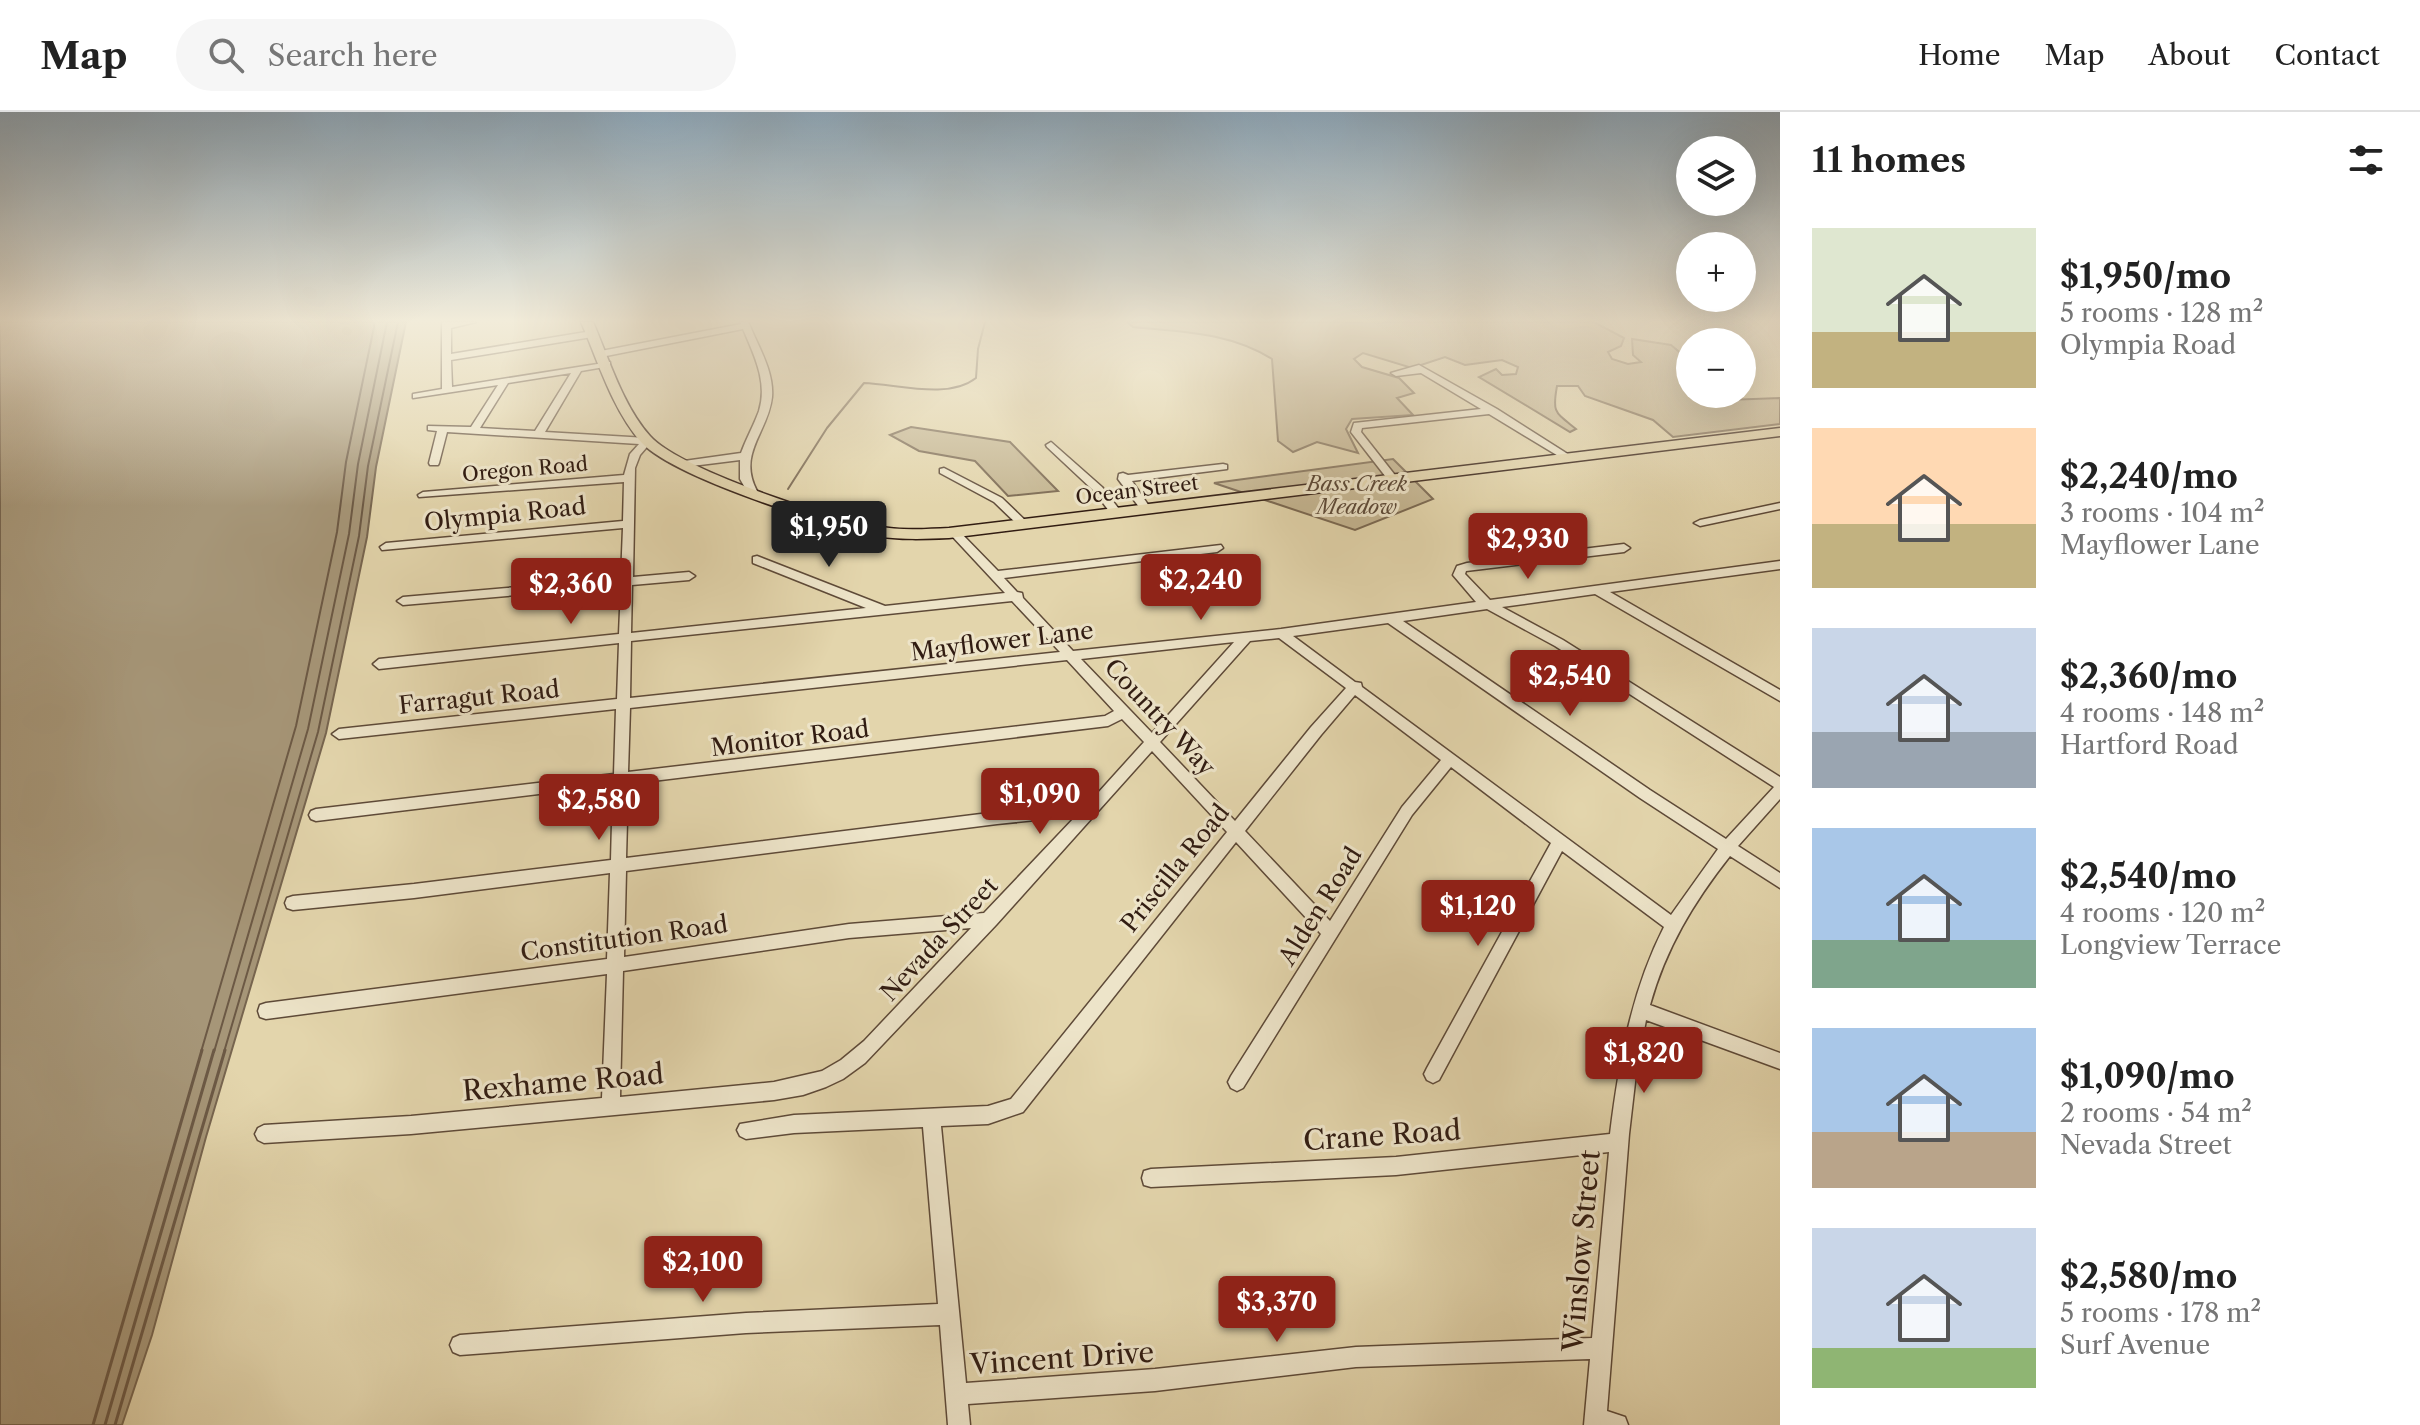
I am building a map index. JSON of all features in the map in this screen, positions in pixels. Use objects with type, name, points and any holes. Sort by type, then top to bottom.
[{"type":"main road","points":[[617,383],[647,441]]},
{"type":"main road","name":"Ocean Street","points":[[647,441],[684,464],[822,516],[871,530],[913,534],[1024,525],[1780,432]]},
{"type":"street","points":[[447,383],[447,390]]},
{"type":"street","points":[[416,396],[490,383]]},
{"type":"street","points":[[474,430],[504,383]]},
{"type":"street","points":[[538,435],[569,383]]},
{"type":"street","points":[[752,491],[745,480],[744,456],[763,411],[765,383]]},
{"type":"street","points":[[1446,383],[1569,458]]},
{"type":"street","points":[[1393,479],[1356,432],[1358,425],[1494,411]]},
{"type":"street","points":[[434,463],[438,428],[647,441]]},
{"type":"street","points":[[611,1106],[631,459],[647,441]]},
{"type":"street","points":[[1051,445],[1098,489],[1116,513]]},
{"type":"street","points":[[684,464],[744,456]]},
{"type":"street","points":[[1146,509],[1123,478],[1223,467]]},
{"type":"street","points":[[944,471],[998,500],[1024,525]]},
{"type":"street","name":"Oregon Road","points":[[423,495],[630,478]]},
{"type":"street","points":[[1700,523],[1780,506]]},
{"type":"street","name":"Olympia Road","points":[[386,547],[628,524]]},
{"type":"street","name":"Country Way","points":[[955,533],[1018,596],[1331,933]]},
{"type":"street","points":[[997,575],[1217,548]]},
{"type":"street","points":[[1624,548],[1461,569],[1461,579],[1470,590],[1492,605],[1559,643],[1780,784]]},
{"type":"street","points":[[757,560],[887,611]]},
{"type":"street","name":"Mayflower Lane","points":[[623,703],[1281,633],[1780,565]]},
{"type":"street","points":[[403,601],[689,576]]},
{"type":"street","points":[[1597,590],[1780,696]]},
{"type":"street","points":[[379,664],[1018,596]]},
{"type":"street","points":[[1392,619],[1727,849],[1780,881]]},
{"type":"street","points":[[1281,633],[1674,926]]},
{"type":"street","name":"Nevada Street","points":[[858,1059],[990,920],[1246,637]]},
{"type":"street","name":"Priscilla Road","points":[[746,1130],[794,1124],[1001,1113],[1017,1106],[1356,686]]},
{"type":"street","name":"Farragut Road","points":[[339,734],[623,703]]},
{"type":"street","name":"Monitor Road","points":[[316,815],[1108,721],[1124,711]]},
{"type":"street","name":"Alden Road","points":[[1237,1082],[1407,811],[1450,759]]},
{"type":"street","name":"Winslow Street","points":[[1603,1423],[1601,1348],[1618,1142],[1630,1050],[1641,1010],[1659,955],[1674,926],[1727,849],[1780,790]]},
{"type":"street","points":[[293,903],[981,819],[1092,809]]},
{"type":"street","points":[[1433,1074],[1560,841]]},
{"type":"street","name":"Constitution Road","points":[[266,1011],[615,965],[841,930],[931,921],[990,920]]},
{"type":"street","points":[[1641,1010],[1780,1061]]},
{"type":"street","name":"Rexhame Road","points":[[264,1134],[411,1125],[774,1091],[819,1084],[858,1059]]},
{"type":"street","points":[[931,1119],[959,1425]]},
{"type":"street","name":"Crane Road","points":[[1151,1178],[1396,1166],[1618,1142]]},
{"type":"street","points":[[460,1345],[746,1323],[948,1314]]},
{"type":"street","name":"Vincent Drive","points":[[957,1394],[1155,1380],[1356,1357],[1601,1348]]},
{"type":"green space","points":[[1274,383],[1404,383],[1414,393],[1397,398],[1413,415],[1352,419],[1346,429],[1358,453],[1317,442],[1293,452],[1278,441]]},
{"type":"green space","points":[[1489,383],[1676,383],[1676,408],[1756,408],[1756,399],[1780,398],[1780,424],[1673,437],[1653,420],[1585,396],[1578,386],[1557,386],[1555,407],[1559,415],[1576,429],[1570,432]]},
{"type":"green space","points":[[911,427],[1010,442],[1058,491],[1008,496],[975,461],[919,451],[890,435]]},
{"type":"green space","name":"Bass Creek Meadow","points":[[1393,459],[1433,499],[1355,530],[1214,483]]},
{"type":"water","points":[[0,383],[393,383],[376,467],[367,537],[326,733],[206,1137],[152,1335],[122,1425],[0,1425]]},
{"type":"waterway","points":[[788,489],[827,428],[864,383]]},
{"type":"waterway","points":[[867,383],[937,390],[968,383]]}]
